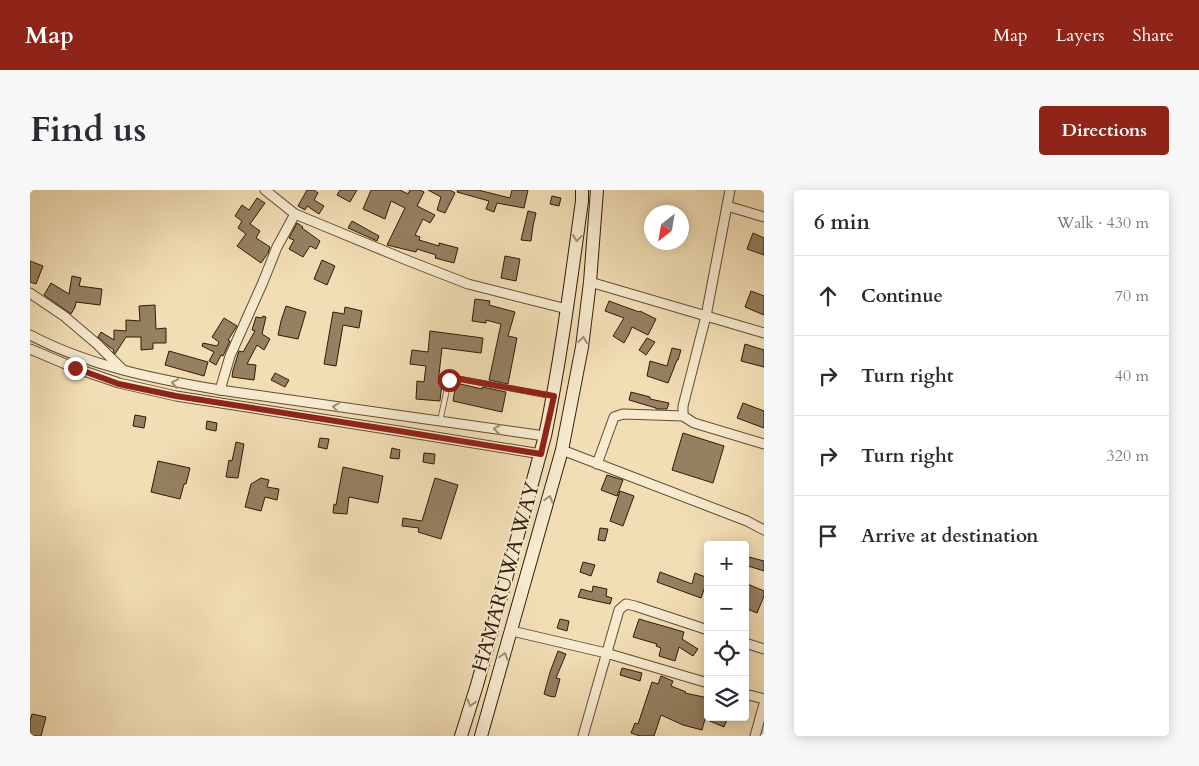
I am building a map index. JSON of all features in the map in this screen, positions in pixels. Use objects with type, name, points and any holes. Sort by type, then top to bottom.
[{"type":"main road","points":[[461,736],[541,454],[554,396],[582,190]]},
{"type":"main road","name":"HAMARUWA WAY","points":[[481,736],[562,450],[582,347],[590,282],[597,190]]},
{"type":"street","points":[[266,190],[295,214],[409,261],[468,284],[567,309]]},
{"type":"street","points":[[683,416],[683,406],[706,316],[730,190]]},
{"type":"street","points":[[727,206],[764,217]]},
{"type":"street","points":[[220,390],[230,356],[277,247],[295,214]]},
{"type":"street","points":[[590,282],[764,333]]},
{"type":"street","points":[[30,293],[64,316],[97,344],[122,370]]},
{"type":"street","points":[[30,335],[70,353],[101,364],[169,382],[545,436]]},
{"type":"street","points":[[30,349],[119,384],[176,396],[541,454]]},
{"type":"street","points":[[597,464],[614,417],[623,414],[683,416],[694,423],[764,444]]},
{"type":"street","points":[[562,450],[747,521],[764,530]]},
{"type":"street","points":[[583,736],[619,610],[626,604],[704,629]]},
{"type":"street","points":[[512,630],[606,653],[704,682]]},
{"type":"street","points":[[749,644],[764,650]]},
{"type":"street","points":[[749,695],[764,699]]},
{"type":"street","points":[[755,736],[764,704]]},
{"type":"lane","points":[[440,421],[449,380],[455,378],[554,396]]},
{"type":"building","points":[[307,190],[314,190],[318,193],[314,200],[324,206],[319,214],[307,206],[305,210],[298,206]]},
{"type":"building","points":[[340,190],[357,190],[350,202],[337,195]]},
{"type":"building","points":[[371,190],[400,190],[408,194],[410,190],[424,192],[417,206],[435,215],[430,223],[423,219],[415,235],[420,237],[419,240],[439,246],[439,243],[458,248],[454,263],[435,258],[436,255],[417,249],[416,252],[387,245],[405,208],[391,201],[385,219],[363,209]]},
{"type":"building","points":[[428,190],[450,190],[455,193],[445,213],[437,210],[441,197]]},
{"type":"building","points":[[458,190],[478,190],[510,198],[512,190],[528,190],[524,208],[497,203],[494,212],[486,209],[489,201],[457,192]]},
{"type":"building","points":[[552,196],[561,198],[559,206],[550,204]]},
{"type":"building","points":[[257,198],[265,203],[250,224],[260,231],[256,238],[270,247],[261,263],[237,246],[246,234],[238,228],[242,221],[235,216],[242,205],[249,210]]},
{"type":"building","points":[[528,211],[536,213],[531,241],[521,240]]},
{"type":"building","points":[[352,221],[379,236],[377,241],[348,228]]},
{"type":"building","points":[[297,223],[320,241],[316,249],[310,246],[303,257],[289,249],[294,240],[289,238]]},
{"type":"building","points":[[753,233],[764,238],[764,255],[747,249]]},
{"type":"building","points":[[505,256],[520,259],[516,281],[501,278]]},
{"type":"building","points":[[322,260],[335,266],[327,285],[314,279]]},
{"type":"building","points":[[30,261],[43,266],[36,284],[30,282]]},
{"type":"building","points":[[72,276],[81,278],[79,286],[102,289],[100,305],[76,302],[71,314],[44,295],[51,283],[69,294]]},
{"type":"building","points":[[751,291],[764,296],[764,315],[745,307]]},
{"type":"building","points":[[475,299],[490,301],[489,305],[515,312],[508,336],[517,338],[508,384],[489,380],[501,324],[486,320],[486,323],[472,321]]},
{"type":"building","points":[[609,301],[640,311],[656,319],[648,335],[632,327],[624,343],[613,336],[624,318],[605,311]]},
{"type":"building","points":[[155,305],[156,329],[166,328],[166,343],[153,343],[153,349],[141,350],[141,337],[126,337],[115,354],[114,350],[98,337],[101,332],[114,340],[114,330],[126,331],[126,320],[140,321],[139,306]]},
{"type":"building","points":[[286,306],[306,312],[298,339],[278,335]]},
{"type":"building","points":[[345,307],[362,311],[359,328],[343,325],[336,366],[324,364],[333,312],[344,314]]},
{"type":"building","points":[[263,316],[266,317],[262,334],[270,339],[264,350],[257,345],[247,364],[256,365],[254,380],[232,377],[239,351],[243,352],[255,331],[252,330],[256,317],[262,318]]},
{"type":"building","points":[[224,318],[237,326],[228,340],[230,341],[223,356],[221,355],[216,365],[209,361],[214,352],[202,346],[203,343],[217,346],[219,342],[212,337]]},
{"type":"building","points":[[430,331],[483,338],[481,353],[442,348],[438,383],[442,383],[440,401],[416,399],[417,381],[424,382],[426,366],[410,364],[412,350],[428,352]]},
{"type":"building","points":[[647,338],[655,342],[646,355],[639,350]]},
{"type":"building","points":[[745,344],[764,350],[764,367],[741,361]]},
{"type":"building","points":[[672,348],[681,350],[668,383],[647,376],[650,361],[667,366]]},
{"type":"building","points":[[169,351],[208,362],[204,376],[165,365]]},
{"type":"building","points":[[275,373],[289,380],[285,387],[271,380]]},
{"type":"building","points":[[456,383],[506,392],[502,412],[453,401]]},
{"type":"building","points":[[631,392],[669,403],[667,409],[656,409],[629,400]]},
{"type":"building","points":[[743,403],[764,411],[764,428],[737,418]]},
{"type":"building","points":[[135,415],[146,417],[144,428],[133,426]]},
{"type":"building","points":[[207,421],[217,423],[216,431],[206,429]]},
{"type":"building","points":[[683,433],[724,446],[713,483],[672,470]]},
{"type":"building","points":[[320,438],[329,439],[327,449],[318,447]]},
{"type":"building","points":[[236,442],[244,444],[238,478],[226,477],[229,460],[232,461]]},
{"type":"building","points":[[392,448],[400,450],[399,459],[390,458]]},
{"type":"building","points":[[424,453],[435,454],[434,464],[423,462]]},
{"type":"building","points":[[158,461],[190,468],[180,499],[151,492]]},
{"type":"building","points":[[343,467],[383,476],[378,503],[349,497],[347,514],[333,513]]},
{"type":"building","points":[[607,475],[623,480],[617,496],[601,490]]},
{"type":"building","points":[[261,478],[269,480],[267,487],[279,489],[277,500],[265,497],[261,511],[245,507],[251,484]]},
{"type":"building","points":[[435,478],[458,485],[441,539],[418,532],[419,528],[402,526],[403,518],[422,521]]},
{"type":"building","points":[[620,491],[634,496],[623,526],[610,521]]},
{"type":"building","points":[[600,528],[608,529],[605,541],[598,540]]},
{"type":"building","points":[[749,557],[764,561],[764,571],[749,566]]},
{"type":"building","points":[[583,562],[595,565],[591,576],[580,572]]},
{"type":"building","points":[[660,572],[692,584],[695,573],[704,576],[704,589],[701,598],[657,582]]},
{"type":"building","points":[[749,585],[764,591],[764,596],[757,613],[749,610]]},
{"type":"building","points":[[593,586],[607,589],[606,596],[612,598],[610,604],[578,597],[581,589],[592,592]]},
{"type":"building","points":[[560,619],[569,621],[567,631],[557,628]]},
{"type":"building","points":[[639,619],[684,632],[682,639],[698,649],[693,656],[679,647],[675,661],[659,656],[661,648],[656,646],[657,644],[633,637]]},
{"type":"building","points":[[558,651],[566,654],[556,678],[560,679],[555,697],[544,694]]},
{"type":"building","points":[[622,668],[642,673],[640,681],[620,675]]},
{"type":"building","points":[[661,676],[673,681],[671,686],[685,693],[704,697],[704,721],[702,730],[683,725],[661,715],[654,736],[640,736],[631,733],[635,723],[638,724],[652,682],[658,684]]},
{"type":"building","points":[[32,714],[46,717],[41,736],[30,736]]},
{"type":"building","points":[[710,721],[726,721],[724,727]]},
{"type":"route","points":[[75,368],[119,384],[176,396],[541,454],[554,396],[455,378],[449,380]]}]
